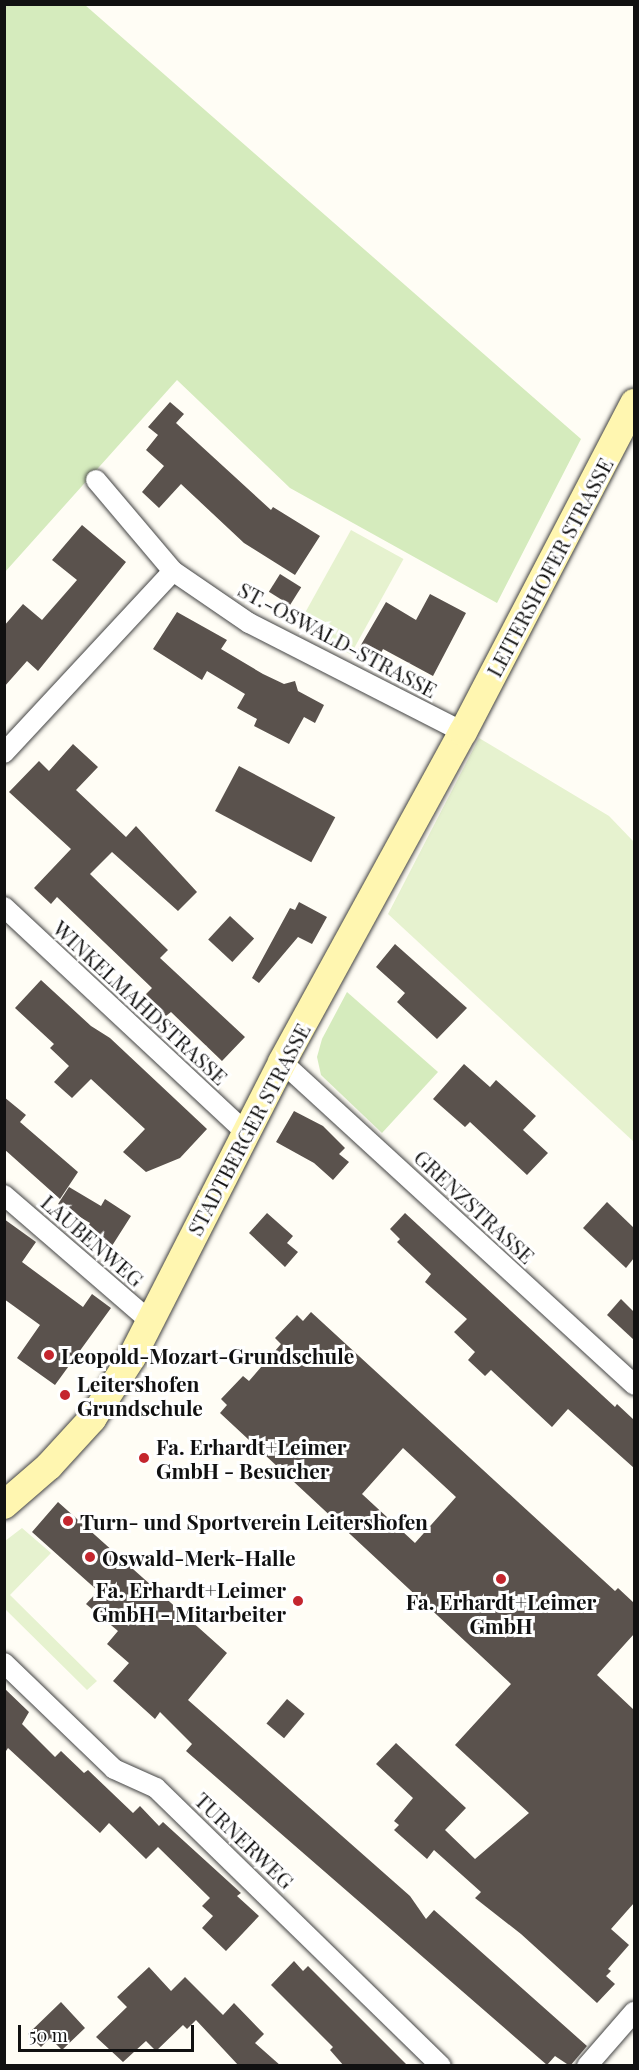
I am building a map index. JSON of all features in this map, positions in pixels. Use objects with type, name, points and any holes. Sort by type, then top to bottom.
[{"type":"street","name":"LEITERSHOFER STRASSE","points":[[463,732],[634,403]]},
{"type":"street","name":"ST.-OSWALD-STRASSE","points":[[96,480],[173,571],[249,623],[463,732]]},
{"type":"street","points":[[4,753],[173,571]]},
{"type":"street","name":"STADTBERGER STRASSE","points":[[7,1498],[92,1419],[150,1321],[282,1062],[463,732]]},
{"type":"street","name":"WINKELMAHDSTRASSE","points":[[4,907],[245,1132]]},
{"type":"street","name":"GRENZSTRASSE","points":[[282,1062],[634,1385]]},
{"type":"street","name":"LAUBENWEG","points":[[4,1195],[150,1321]]},
{"type":"street","name":"TURNERWEG","points":[[4,1664],[114,1769],[156,1788],[441,2066]]},
{"type":"street","points":[[586,2066],[634,2012]]},
{"type":"green space","points":[[5,5],[85,5],[581,439],[497,603],[290,488],[177,380],[5,572]]},
{"type":"green space","points":[[351,530],[403,559],[351,654],[298,625]]},
{"type":"green space","points":[[479,738],[609,816],[634,842],[634,1142],[388,914]]},
{"type":"green space","points":[[347,992],[438,1072],[382,1133],[321,1075],[317,1057],[322,1039]]},
{"type":"green space","points":[[22,1528],[51,1553],[10,1595],[97,1681],[87,1690],[5,1609],[5,1541]]},
{"type":"building","points":[[170,402],[184,414],[176,423],[271,510],[273,507],[320,536],[295,575],[244,543],[181,484],[159,508],[142,492],[164,466],[146,450],[158,435],[148,427]]},
{"type":"building","points":[[82,525],[126,562],[38,671],[27,661],[4,687],[4,626],[23,604],[42,620],[77,580],[52,560]]},
{"type":"building","points":[[280,574],[301,587],[290,605],[269,592]]},
{"type":"building","points":[[430,594],[466,613],[433,676],[383,649],[377,661],[358,650],[386,602],[416,620]]},
{"type":"building","points":[[177,612],[227,640],[221,649],[263,674],[284,684],[295,681],[298,691],[324,705],[315,723],[304,717],[289,744],[254,726],[257,719],[237,708],[245,694],[207,671],[202,680],[153,649]]},
{"type":"building","points":[[73,744],[98,767],[76,790],[126,837],[136,826],[197,892],[178,911],[112,852],[90,874],[168,950],[160,958],[245,1037],[222,1061],[171,1012],[166,1016],[145,995],[152,988],[57,897],[51,904],[34,888],[71,849],[9,792],[39,761],[49,771]]},
{"type":"building","points":[[239,766],[335,817],[311,862],[215,811]]},
{"type":"building","points":[[299,902],[327,917],[312,944],[298,937],[259,983],[252,978],[290,908],[295,910]]},
{"type":"building","points":[[230,916],[254,939],[232,962],[208,939]]},
{"type":"building","points":[[395,944],[467,1008],[437,1039],[397,1002],[405,993],[376,967]]},
{"type":"building","points":[[41,980],[91,1026],[110,1038],[207,1129],[180,1158],[146,1172],[123,1152],[145,1129],[91,1079],[72,1098],[54,1082],[69,1066],[50,1048],[54,1044],[15,1008]]},
{"type":"building","points":[[464,1064],[490,1087],[496,1080],[536,1116],[523,1130],[548,1153],[527,1175],[470,1122],[465,1127],[433,1099]]},
{"type":"building","points":[[4,1097],[26,1115],[20,1122],[78,1172],[60,1199],[4,1149]]},
{"type":"building","points":[[294,1111],[323,1126],[345,1148],[339,1154],[349,1162],[333,1180],[314,1163],[276,1142]]},
{"type":"building","points":[[69,1187],[101,1206],[105,1199],[131,1216],[110,1249],[84,1233],[90,1223],[58,1204]]},
{"type":"building","points":[[607,1202],[634,1228],[634,1258],[626,1268],[583,1228]]},
{"type":"building","points":[[267,1213],[293,1236],[287,1243],[298,1252],[285,1267],[249,1233]]},
{"type":"building","points":[[405,1213],[615,1407],[617,1404],[634,1420],[634,1468],[568,1409],[552,1427],[491,1370],[485,1376],[468,1360],[475,1352],[454,1332],[467,1319],[425,1282],[431,1274],[397,1242],[400,1239],[390,1229]]},
{"type":"building","points":[[4,1219],[36,1242],[22,1262],[83,1307],[92,1294],[111,1308],[55,1385],[17,1358],[40,1325],[4,1299]]},
{"type":"building","points":[[621,1299],[634,1312],[634,1340],[607,1315]]},
{"type":"building","points":[[311,1312],[615,1591],[618,1588],[634,1603],[634,1634],[597,1675],[634,1710],[634,1903],[611,1929],[629,1945],[608,1969],[611,1971],[606,1976],[615,1984],[597,2003],[521,1934],[475,1898],[481,1892],[434,1850],[427,1859],[394,1830],[399,1825],[394,1821],[413,1798],[376,1764],[396,1743],[466,1808],[445,1830],[475,1859],[529,1813],[455,1745],[511,1684],[220,1413],[227,1405],[221,1399],[243,1376],[249,1381],[281,1344],[275,1338],[297,1315],[303,1321]],"holes":[[[403,1448],[456,1497],[415,1543],[362,1494]]]},
{"type":"building","points":[[58,1502],[227,1653],[188,1700],[410,1896],[426,1919],[434,1910],[587,2046],[570,2066],[555,2056],[547,2065],[186,1751],[192,1744],[160,1712],[155,1719],[113,1681],[129,1663],[107,1644],[118,1631],[86,1604],[98,1591],[32,1532]]},
{"type":"building","points":[[4,1688],[29,1712],[22,1724],[55,1757],[61,1751],[84,1773],[88,1770],[133,1813],[140,1806],[159,1826],[163,1822],[241,1893],[237,1896],[259,1916],[226,1951],[202,1928],[213,1916],[202,1906],[210,1898],[158,1847],[146,1859],[109,1823],[100,1833],[8,1748],[4,1754]]},
{"type":"building","points":[[287,1699],[305,1714],[284,1738],[266,1724]]},
{"type":"building","points":[[294,1961],[303,1971],[308,1966],[408,2066],[344,2066],[330,2050],[333,2047],[271,1985]]},
{"type":"building","points":[[149,1967],[171,1991],[185,1977],[223,2015],[234,2003],[264,2034],[255,2043],[281,2066],[239,2066],[196,2020],[187,2029],[183,2025],[156,2051],[146,2041],[123,2062],[96,2037],[127,2007],[117,1997]]},
{"type":"building","points":[[61,2002],[85,2028],[62,2050],[50,2038],[41,2047],[28,2034]]},
{"type":"place","name":"Leopold-Mozart-Grundschule","points":[[49,1355]]},
{"type":"place","name":"Leitershofen Grundschule","points":[[65,1395]]},
{"type":"place","name":"Fa. Erhardt+Leimer GmbH - Besucher","points":[[144,1458]]},
{"type":"place","name":"Turn- und Sportverein Leitershofen","points":[[68,1521]]},
{"type":"place","name":"Oswald-Merk-Halle","points":[[90,1557]]},
{"type":"place","name":"Fa. Erhardt+Leimer GmbH","points":[[501,1579]]},
{"type":"place","name":"Fa. Erhardt+Leimer GmbH - Mitarbeiter","points":[[298,1601]]}]
